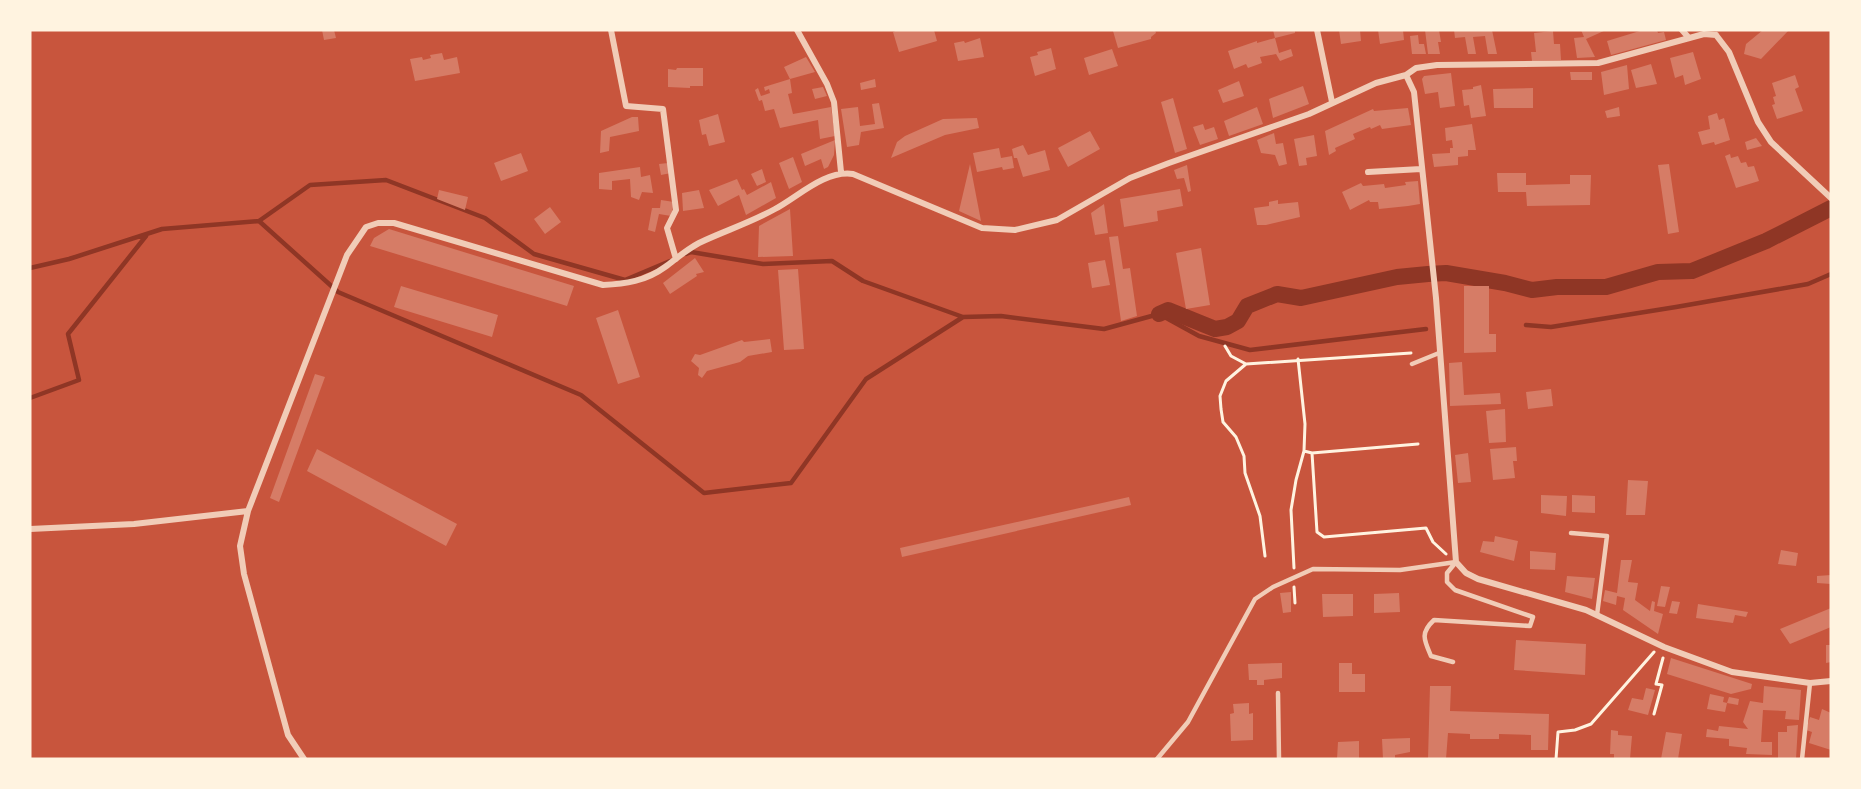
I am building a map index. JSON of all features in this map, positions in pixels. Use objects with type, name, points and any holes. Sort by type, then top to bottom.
[{"type":"street","points":[[611,30],[626,106],[663,110],[676,210],[667,228],[676,259]]},
{"type":"street","points":[[797,30],[827,84],[834,102],[840,172]]},
{"type":"street","points":[[1317,30],[1332,102]]},
{"type":"street","points":[[1682,30],[1689,38]]},
{"type":"street","points":[[304,759],[288,735],[244,574],[240,546],[248,511],[347,255],[366,227],[378,223],[394,223],[603,285],[630,284],[662,270],[691,247],[757,219],[820,181],[840,172],[853,174],[982,228],[1015,230],[1057,220],[1130,178],[1308,114],[1376,83],[1406,75],[1416,68],[1437,65],[1598,63],[1704,34],[1718,33],[1729,52],[1758,122],[1771,142],[1831,198]]},
{"type":"street","points":[[1406,75],[1414,92],[1436,298],[1456,562],[1466,573],[1478,579],[1586,610],[1662,646],[1732,672],[1810,683],[1831,681]]},
{"type":"street","points":[[1368,172],[1421,169]]},
{"type":"street","points":[[30,529],[134,524],[248,511]]},
{"type":"lane","points":[[1412,364],[1439,352]]},
{"type":"lane","points":[[1571,533],[1607,536],[1597,615]]},
{"type":"lane","points":[[1157,759],[1188,722],[1255,599],[1272,587],[1313,569],[1400,570],[1456,562]]},
{"type":"lane","points":[[1453,662],[1431,656],[1424,641],[1426,628],[1434,620],[1530,627],[1533,617],[1455,590],[1447,582],[1447,573],[1456,562]]},
{"type":"lane","points":[[1802,759],[1810,683]]},
{"type":"lane","points":[[1278,693],[1279,759]]},
{"type":"path","points":[[1225,346],[1231,356],[1246,364],[1411,352]]},
{"type":"path","points":[[1295,603],[1292,510],[1296,480],[1304,452],[1305,424],[1298,359]]},
{"type":"path","points":[[1246,364],[1226,381],[1220,396],[1221,409],[1223,422],[1236,437],[1244,456],[1245,473],[1260,516],[1265,556]]},
{"type":"path","points":[[1304,452],[1418,444]]},
{"type":"path","points":[[1312,453],[1317,532],[1324,537],[1426,528],[1433,542],[1448,555]]},
{"type":"path","points":[[1654,714],[1662,685],[1656,684],[1663,661],[1662,646]]},
{"type":"path","points":[[1556,759],[1558,732],[1575,730],[1591,724],[1662,646]]},
{"type":"building","points":[[322,30],[334,30],[336,38],[324,40]]},
{"type":"building","points":[[934,30],[937,41],[899,52],[893,32]]},
{"type":"building","points":[[1155,30],[1156,33],[1151,39],[1118,48],[1113,31]]},
{"type":"building","points":[[1273,30],[1295,30],[1295,33],[1275,38]]},
{"type":"building","points":[[1339,30],[1360,30],[1361,41],[1341,44]]},
{"type":"building","points":[[1378,30],[1403,30],[1404,40],[1380,44]]},
{"type":"building","points":[[1425,30],[1439,30],[1440,54],[1428,54]]},
{"type":"building","points":[[1454,30],[1492,30],[1497,54],[1488,54],[1485,36],[1473,37],[1476,54],[1468,54],[1465,37],[1455,38]]},
{"type":"building","points":[[1581,30],[1606,30],[1586,39],[1595,57],[1577,58],[1574,38],[1584,37]]},
{"type":"building","points":[[1643,30],[1664,32],[1666,40],[1611,55],[1607,41]]},
{"type":"building","points":[[1763,30],[1789,30],[1761,59],[1744,54],[1746,44]]},
{"type":"building","points":[[1553,31],[1554,44],[1560,44],[1561,60],[1532,61],[1531,52],[1536,52],[1534,33]]},
{"type":"building","points":[[1418,35],[1419,44],[1424,44],[1426,54],[1412,54],[1410,36]]},
{"type":"building","points":[[980,38],[984,57],[958,61],[954,43],[964,41],[965,43]]},
{"type":"building","points":[[1275,38],[1279,53],[1291,49],[1293,56],[1280,61],[1276,54],[1260,57],[1262,63],[1248,68],[1246,64],[1234,69],[1228,51],[1257,41],[1257,43]]},
{"type":"building","points":[[1051,48],[1056,69],[1035,76],[1030,57],[1038,55],[1037,52]]},
{"type":"building","points":[[1112,49],[1118,66],[1089,75],[1084,58]]},
{"type":"building","points":[[1693,52],[1701,79],[1685,85],[1683,75],[1675,78],[1670,58]]},
{"type":"building","points":[[442,53],[444,60],[457,57],[460,73],[415,81],[410,59],[422,57],[423,60],[431,58],[430,55]]},
{"type":"building","points":[[806,57],[815,72],[790,79],[784,67]]},
{"type":"building","points":[[1651,64],[1657,84],[1636,88],[1631,70]]},
{"type":"building","points":[[1627,65],[1629,89],[1604,95],[1601,72]]},
{"type":"building","points":[[677,68],[703,68],[703,86],[668,87],[668,69],[676,70]]},
{"type":"building","points":[[1570,72],[1592,72],[1592,80],[1571,80]]},
{"type":"building","points":[[1451,73],[1455,106],[1440,108],[1438,92],[1425,94],[1422,79],[1424,76]]},
{"type":"building","points":[[1795,75],[1799,87],[1795,89],[1803,111],[1777,119],[1772,105],[1775,104],[1773,97],[1776,96],[1772,83]]},
{"type":"building","points":[[790,79],[792,93],[788,94],[793,114],[831,107],[835,136],[820,139],[818,120],[780,128],[774,109],[765,111],[762,100],[759,101],[755,90],[758,88],[761,96],[770,93],[769,89],[765,91],[764,87]]},
{"type":"building","points":[[875,79],[876,87],[861,90],[860,83]]},
{"type":"building","points":[[1239,81],[1244,96],[1223,103],[1218,90]]},
{"type":"building","points":[[1481,85],[1486,116],[1471,118],[1469,105],[1464,106],[1462,90],[1473,89]]},
{"type":"building","points":[[1303,86],[1309,104],[1273,118],[1269,99]]},
{"type":"building","points":[[823,87],[827,96],[815,99],[812,89]]},
{"type":"building","points":[[1533,88],[1533,108],[1494,108],[1493,89]]},
{"type":"building","points":[[1173,98],[1187,149],[1175,153],[1161,102]]},
{"type":"building","points":[[879,103],[884,128],[861,132],[859,145],[847,147],[841,109],[858,107],[860,126],[875,124],[872,104]]},
{"type":"building","points":[[1257,107],[1263,124],[1229,136],[1224,121]]},
{"type":"building","points":[[1619,107],[1620,116],[1607,118],[1605,111]]},
{"type":"building","points":[[1408,108],[1411,125],[1382,129],[1380,125],[1371,129],[1370,127],[1353,134],[1355,139],[1335,148],[1336,151],[1329,155],[1325,131],[1373,109],[1374,111]]},
{"type":"building","points":[[1717,113],[1719,120],[1724,118],[1730,140],[1715,145],[1714,142],[1702,145],[1698,132],[1710,129],[1708,116]]},
{"type":"building","points":[[718,114],[725,142],[709,146],[706,134],[702,135],[699,120]]},
{"type":"building","points":[[632,117],[638,117],[639,131],[610,137],[609,151],[600,153],[601,131]]},
{"type":"building","points":[[977,118],[979,128],[945,135],[891,158],[897,142],[905,136],[943,119]]},
{"type":"building","points":[[1203,124],[1205,130],[1214,127],[1218,139],[1200,145],[1193,127]]},
{"type":"building","points":[[1472,124],[1476,150],[1468,150],[1468,156],[1458,157],[1458,165],[1434,167],[1432,154],[1450,153],[1450,148],[1453,148],[1452,140],[1446,141],[1445,128]]},
{"type":"building","points":[[1090,131],[1100,149],[1068,167],[1058,148]]},
{"type":"building","points":[[1274,133],[1276,144],[1283,143],[1287,164],[1279,166],[1275,155],[1261,153],[1257,140]]},
{"type":"building","points":[[1314,135],[1317,156],[1306,158],[1307,165],[1299,166],[1294,139]]},
{"type":"building","points":[[1756,138],[1762,146],[1747,150],[1745,142]]},
{"type":"building","points":[[835,140],[834,155],[828,167],[824,169],[821,159],[805,166],[801,154]]},
{"type":"building","points":[[1023,145],[1028,155],[1045,150],[1050,170],[1023,177],[1012,149]]},
{"type":"building","points":[[999,148],[1001,158],[1012,156],[1014,168],[1003,170],[1002,167],[977,172],[973,153]]},
{"type":"building","points":[[521,153],[528,171],[501,181],[494,163]]},
{"type":"building","points":[[1730,154],[1731,158],[1738,156],[1741,163],[1746,162],[1748,167],[1754,166],[1759,181],[1736,188],[1725,156]]},
{"type":"building","points":[[793,157],[802,182],[789,189],[779,163]]},
{"type":"building","points":[[668,163],[671,173],[661,175],[659,164]]},
{"type":"building","points":[[970,164],[981,221],[959,211]]},
{"type":"building","points":[[1669,164],[1679,232],[1668,234],[1658,165]]},
{"type":"building","points":[[1187,165],[1191,191],[1188,192],[1184,178],[1177,179],[1174,170]]},
{"type":"building","points":[[640,167],[641,177],[650,175],[653,193],[642,192],[639,200],[631,197],[630,179],[612,181],[612,190],[599,189],[599,173]]},
{"type":"building","points":[[762,169],[766,182],[757,186],[751,174]]},
{"type":"building","points":[[1497,173],[1526,173],[1526,185],[1570,184],[1570,175],[1591,175],[1590,205],[1527,206],[1526,192],[1498,192]]},
{"type":"building","points":[[737,179],[747,195],[771,182],[776,198],[746,215],[739,195],[718,206],[709,190]]},
{"type":"building","points":[[1418,181],[1420,204],[1408,206],[1379,209],[1378,202],[1369,200],[1350,210],[1342,192],[1361,183],[1363,186],[1384,184],[1385,188]]},
{"type":"building","points":[[1180,189],[1183,206],[1157,211],[1158,221],[1124,227],[1120,199]]},
{"type":"building","points":[[439,190],[468,197],[465,210],[437,199]]},
{"type":"building","points":[[699,190],[704,208],[683,211],[682,193]]},
{"type":"building","points":[[661,200],[674,202],[671,216],[659,214],[655,232],[648,230],[652,208],[660,208]]},
{"type":"building","points":[[1278,200],[1278,204],[1298,202],[1300,217],[1257,225],[1254,208],[1269,206],[1269,202]]},
{"type":"building","points":[[1104,204],[1108,233],[1095,235],[1091,213]]},
{"type":"building","points":[[550,207],[561,222],[545,234],[534,219]]},
{"type":"building","points":[[790,209],[793,256],[758,257],[759,226]]},
{"type":"building","points":[[389,229],[574,286],[567,306],[370,246],[374,238]]},
{"type":"building","points":[[1118,236],[1123,269],[1130,268],[1137,316],[1121,321],[1109,237]]},
{"type":"building","points":[[1201,248],[1210,305],[1186,309],[1176,253]]},
{"type":"building","points":[[695,258],[704,272],[696,274],[697,276],[670,294],[663,283]]},
{"type":"building","points":[[1105,260],[1110,285],[1092,288],[1088,263]]},
{"type":"building","points":[[798,269],[804,349],[784,350],[778,270]]},
{"type":"building","points":[[401,286],[498,315],[492,337],[394,307]]},
{"type":"building","points":[[1464,286],[1489,286],[1489,334],[1496,334],[1496,352],[1464,353]]},
{"type":"building","points":[[618,310],[640,377],[618,384],[596,318]]},
{"type":"building","points":[[770,339],[772,352],[748,356],[740,362],[707,371],[702,378],[698,375],[699,368],[691,361],[695,354],[700,355],[742,340],[744,342]]},
{"type":"building","points":[[1462,362],[1464,395],[1500,393],[1501,404],[1450,406],[1449,363]]},
{"type":"building","points":[[315,374],[325,377],[279,502],[270,498]]},
{"type":"building","points":[[1551,389],[1553,406],[1528,409],[1526,392]]},
{"type":"building","points":[[1505,409],[1506,442],[1489,443],[1486,411]]},
{"type":"building","points":[[1516,447],[1517,461],[1513,461],[1515,478],[1493,480],[1490,449]]},
{"type":"building","points":[[317,449],[457,524],[446,546],[307,471]]},
{"type":"building","points":[[1468,453],[1471,482],[1458,483],[1455,455]]},
{"type":"building","points":[[1628,480],[1648,481],[1645,515],[1626,515]]},
{"type":"building","points":[[1541,495],[1567,496],[1566,516],[1541,513]]},
{"type":"building","points":[[1572,495],[1595,496],[1595,513],[1572,512]]},
{"type":"building","points":[[1129,497],[1131,505],[902,557],[900,548]]},
{"type":"building","points":[[1495,536],[1518,541],[1514,561],[1480,552],[1483,541],[1494,542]]},
{"type":"building","points":[[1781,550],[1798,553],[1796,566],[1778,564]]},
{"type":"building","points":[[1530,551],[1556,553],[1555,570],[1530,569]]},
{"type":"building","points":[[1621,560],[1632,560],[1628,582],[1638,583],[1635,600],[1650,611],[1652,601],[1655,602],[1654,611],[1663,614],[1658,634],[1623,610],[1625,598],[1617,596],[1616,605],[1603,601],[1605,590],[1617,593]]},
{"type":"building","points":[[1831,575],[1831,584],[1817,583],[1817,576]]},
{"type":"building","points":[[1567,576],[1595,578],[1592,599],[1565,592]]},
{"type":"building","points":[[1661,586],[1670,587],[1665,607],[1657,606]]},
{"type":"building","points":[[1291,592],[1291,612],[1283,613],[1280,593]]},
{"type":"building","points":[[1399,593],[1400,612],[1374,613],[1374,594]]},
{"type":"building","points":[[1322,594],[1353,594],[1353,616],[1323,617]]},
{"type":"building","points":[[1672,601],[1680,602],[1677,614],[1669,613]]},
{"type":"building","points":[[1698,604],[1748,612],[1746,617],[1735,615],[1733,623],[1696,618]]},
{"type":"building","points":[[1831,608],[1831,627],[1790,644],[1780,629]]},
{"type":"building","points":[[1516,640],[1586,644],[1585,675],[1514,670]]},
{"type":"building","points":[[1826,645],[1831,645],[1831,662],[1826,663]]},
{"type":"building","points":[[1671,658],[1752,684],[1751,689],[1731,694],[1667,674]]},
{"type":"building","points":[[1282,663],[1282,678],[1264,680],[1264,685],[1257,685],[1257,680],[1249,680],[1248,664]]},
{"type":"building","points":[[1339,663],[1352,663],[1352,674],[1365,674],[1365,692],[1339,692]]},
{"type":"building","points":[[1430,686],[1451,686],[1450,711],[1549,714],[1548,750],[1531,750],[1531,735],[1499,734],[1499,739],[1470,739],[1470,734],[1448,733],[1446,759],[1428,759]]},
{"type":"building","points":[[1764,686],[1801,690],[1799,720],[1785,719],[1786,711],[1763,710],[1761,742],[1772,742],[1772,755],[1746,754],[1747,748],[1729,746],[1729,739],[1706,737],[1707,729],[1718,731],[1719,726],[1748,729],[1743,722],[1750,701],[1763,703]]},
{"type":"building","points":[[1646,688],[1655,690],[1648,715],[1628,710],[1632,698],[1643,700]]},
{"type":"building","points":[[1710,694],[1724,697],[1723,702],[1727,703],[1725,712],[1707,709]]},
{"type":"building","points":[[1729,697],[1739,699],[1738,705],[1727,703]]},
{"type":"building","points":[[1249,703],[1249,714],[1253,713],[1253,740],[1231,741],[1230,714],[1234,713],[1233,704]]},
{"type":"building","points":[[1822,709],[1831,713],[1831,750],[1809,743],[1812,732],[1806,730],[1810,717],[1819,720]]},
{"type":"building","points":[[1798,725],[1796,759],[1778,759],[1778,732],[1787,732],[1787,726]]},
{"type":"building","points":[[1611,730],[1618,731],[1618,735],[1632,736],[1630,759],[1614,758],[1614,754],[1610,754]]},
{"type":"building","points":[[1666,732],[1682,734],[1678,759],[1661,759]]},
{"type":"building","points":[[1410,738],[1410,752],[1395,755],[1395,759],[1383,759],[1382,739]]},
{"type":"building","points":[[1359,741],[1359,759],[1337,759],[1338,742]]},
{"type":"waterway","points":[[30,268],[69,259],[162,229],[259,221],[310,185],[386,180],[485,218],[534,254],[625,280],[670,261]]},
{"type":"waterway","points":[[1159,314],[1168,310],[1215,329],[1227,327],[1238,321],[1247,306],[1277,294],[1301,298],[1397,277],[1428,274],[1446,273],[1532,290],[1557,287],[1606,287],[1658,272],[1692,271],[1766,241],[1831,208]]},
{"type":"waterway","points":[[259,221],[338,292],[581,395],[704,493],[791,483],[866,379],[963,317]]},
{"type":"waterway","points":[[30,398],[79,380],[68,334],[146,236]]},
{"type":"waterway","points":[[686,254],[691,252],[763,264],[832,261],[863,281],[963,317],[1001,316],[1104,329],[1159,314],[1199,336],[1250,350],[1426,329]]},
{"type":"waterway","points":[[1526,325],[1551,327],[1676,307],[1808,284],[1831,274]]}]
